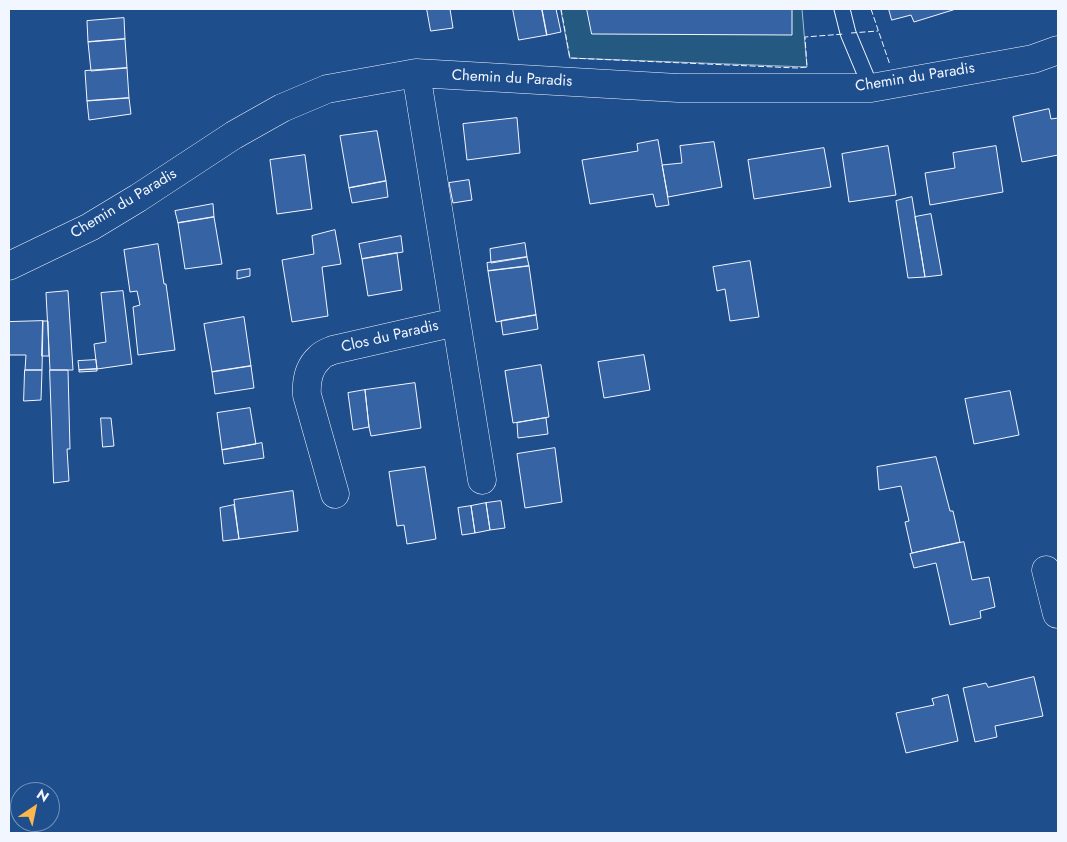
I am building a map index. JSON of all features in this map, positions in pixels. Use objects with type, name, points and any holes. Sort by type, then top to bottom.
[{"type":"street","name":"Chemin du Paradis","points":[[9,266],[90,227],[234,135],[282,108],[327,89],[416,73],[678,88],[871,88],[1033,59],[1058,50]]},
{"type":"street","name":"Clos du Paradis","points":[[416,73],[482,480]]},
{"type":"street","name":"Clos du Paradis","points":[[335,494],[307,395],[306,382],[311,369],[319,357],[333,350],[456,322]]},
{"type":"street","points":[[1046,570],[1058,614]]},
{"type":"lane","points":[[842,9],[848,33],[871,88]]},
{"type":"shaded area","points":[[561,9],[802,9],[807,67],[570,58]]},
{"type":"building","points":[[427,9],[450,9],[453,28],[431,31]]},
{"type":"building","points":[[513,9],[542,9],[547,35],[519,40]]},
{"type":"building","points":[[542,9],[556,9],[561,32],[547,35]]},
{"type":"building","points":[[587,9],[792,9],[792,35],[592,34]]},
{"type":"building","points":[[889,9],[956,9],[914,22],[911,15],[892,20]]},
{"type":"building","points":[[124,18],[125,39],[88,42],[87,21]]},
{"type":"building","points":[[125,39],[127,68],[91,71],[88,42]]},
{"type":"building","points":[[127,68],[129,98],[87,101],[85,71]]},
{"type":"building","points":[[129,98],[131,114],[89,120],[87,101]]},
{"type":"building","points":[[1049,109],[1051,119],[1058,118],[1058,155],[1022,162],[1013,117]]},
{"type":"building","points":[[517,118],[520,153],[467,160],[463,124]]},
{"type":"building","points":[[377,131],[386,181],[349,188],[340,136]]},
{"type":"building","points":[[658,140],[669,205],[656,207],[653,194],[590,204],[582,160],[638,151],[637,144]]},
{"type":"building","points":[[714,142],[722,187],[668,197],[662,165],[682,163],[680,146]]},
{"type":"building","points":[[888,146],[896,195],[849,202],[842,154]]},
{"type":"building","points":[[996,146],[1003,192],[930,205],[925,173],[955,168],[953,153]]},
{"type":"building","points":[[824,148],[831,187],[754,199],[748,160]]},
{"type":"building","points":[[305,155],[312,209],[277,214],[270,160]]},
{"type":"building","points":[[469,180],[472,200],[453,203],[449,183]]},
{"type":"building","points":[[386,181],[388,197],[352,203],[349,188]]},
{"type":"building","points":[[912,197],[925,277],[908,278],[896,201]]},
{"type":"building","points":[[213,204],[214,217],[178,223],[175,211]]},
{"type":"building","points":[[931,214],[942,275],[925,277],[915,217]]},
{"type":"building","points":[[214,217],[222,264],[185,269],[178,223]]},
{"type":"building","points":[[335,230],[341,264],[322,267],[328,316],[292,322],[282,260],[314,254],[312,236]]},
{"type":"building","points":[[401,236],[403,252],[362,259],[359,244]]},
{"type":"building","points":[[525,243],[527,257],[491,263],[490,249]]},
{"type":"building","points":[[158,244],[164,284],[166,284],[175,350],[138,355],[133,307],[140,305],[137,291],[130,292],[124,250]]},
{"type":"building","points":[[397,253],[402,290],[368,296],[362,259]]},
{"type":"building","points":[[527,257],[529,266],[488,271],[487,263]]},
{"type":"building","points":[[750,261],[759,317],[730,321],[725,289],[717,291],[713,267]]},
{"type":"building","points":[[529,266],[536,315],[496,322],[488,271]]},
{"type":"building","points":[[250,269],[250,276],[237,279],[237,271]]},
{"type":"building","points":[[68,291],[73,370],[50,370],[46,293]]},
{"type":"building","points":[[123,291],[132,364],[97,369],[94,344],[106,342],[101,293]]},
{"type":"building","points":[[536,315],[538,329],[503,335],[501,321]]},
{"type":"building","points":[[244,317],[251,366],[212,372],[204,324]]},
{"type":"building","points":[[43,321],[48,321],[49,356],[42,356]]},
{"type":"building","points":[[43,321],[42,370],[25,370],[26,355],[9,355],[9,322]]},
{"type":"building","points":[[644,355],[650,390],[604,398],[598,362]]},
{"type":"building","points":[[96,360],[97,369],[79,370],[78,361]]},
{"type":"building","points":[[541,365],[549,417],[513,423],[505,371]]},
{"type":"building","points":[[251,366],[254,388],[215,394],[212,372]]},
{"type":"building","points":[[97,369],[97,371],[79,372],[79,370]]},
{"type":"building","points":[[25,370],[42,370],[41,400],[24,401]]},
{"type":"building","points":[[50,370],[68,370],[70,449],[67,449],[69,481],[54,483]]},
{"type":"building","points":[[415,383],[421,428],[371,436],[365,390]]},
{"type":"building","points":[[365,390],[369,427],[353,430],[348,393]]},
{"type":"building","points":[[1010,391],[1019,435],[974,444],[965,399]]},
{"type":"building","points":[[250,408],[256,444],[222,450],[217,413]]},
{"type":"building","points":[[101,418],[111,418],[114,446],[103,447]]},
{"type":"building","points":[[546,418],[548,434],[518,438],[517,423]]},
{"type":"building","points":[[262,443],[264,458],[224,464],[222,450]]},
{"type":"building","points":[[555,448],[562,502],[525,508],[517,454]]},
{"type":"building","points":[[936,457],[950,511],[953,511],[960,542],[912,553],[905,522],[909,521],[901,486],[879,490],[877,467]]},
{"type":"building","points":[[425,467],[436,539],[407,544],[404,525],[397,526],[389,472]]},
{"type":"building","points":[[293,491],[298,531],[239,539],[234,500]]},
{"type":"building","points":[[501,501],[505,528],[490,530],[486,503]]},
{"type":"building","points":[[486,503],[490,530],[475,533],[471,506]]},
{"type":"building","points":[[234,505],[239,539],[223,541],[220,508]]},
{"type":"building","points":[[471,506],[475,533],[462,535],[458,508]]},
{"type":"building","points":[[964,542],[972,580],[989,577],[995,607],[980,611],[981,618],[950,625],[936,563],[914,568],[910,554]]},
{"type":"building","points":[[1034,677],[1043,716],[995,726],[997,737],[975,742],[963,688],[986,683],[988,687]]},
{"type":"building","points":[[948,695],[958,741],[906,753],[896,713],[934,705],[932,699]]},
{"type":"fence","points":[[561,9],[570,58],[797,68],[807,67],[805,37],[844,34]]},
{"type":"fence","points":[[871,9],[890,65]]},
{"type":"fence","points":[[851,33],[878,31]]}]
